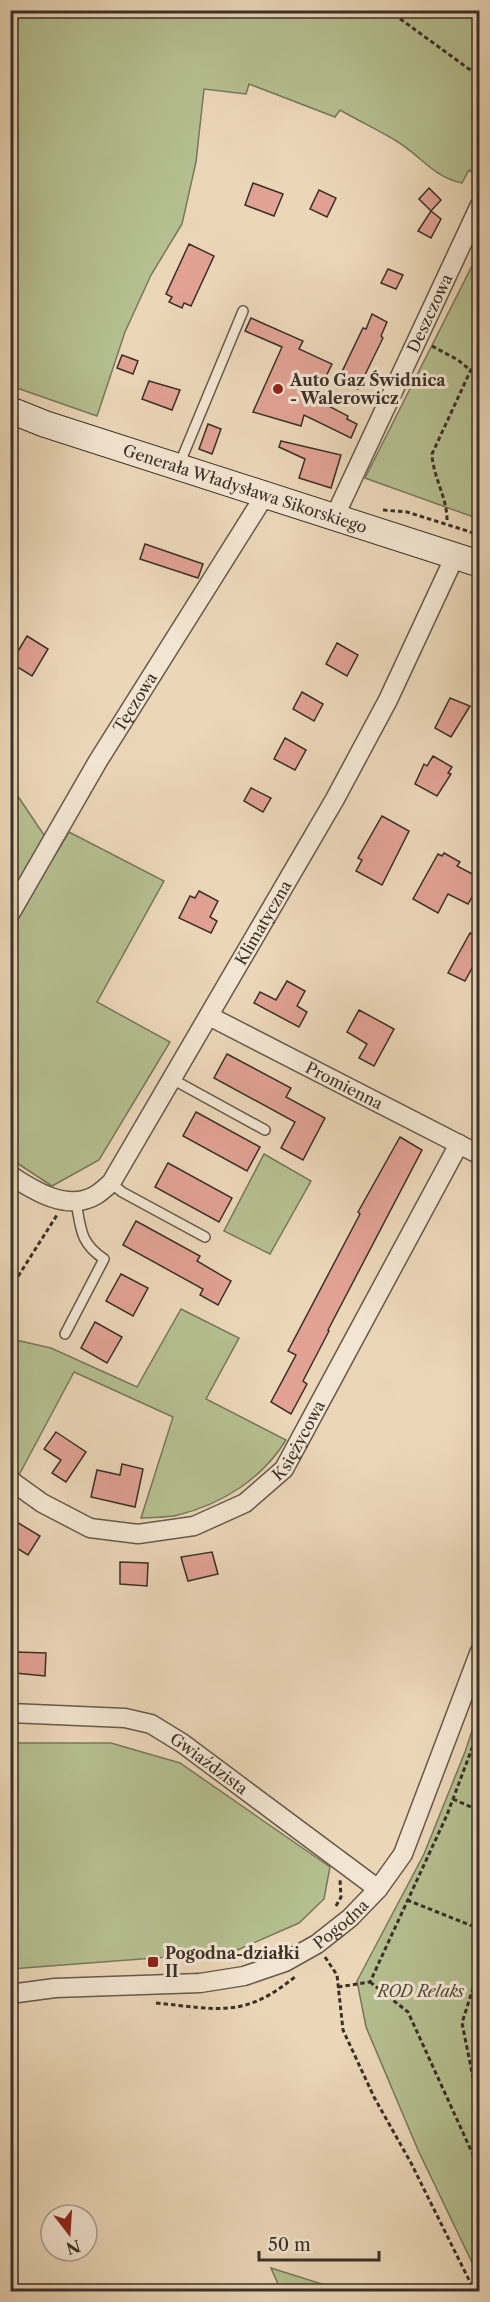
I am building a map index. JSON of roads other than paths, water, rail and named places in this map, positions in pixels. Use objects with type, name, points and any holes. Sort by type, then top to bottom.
[{"type":"street","name":"Deszczowa","points":[[334,518],[480,205]]},
{"type":"street","name":"Generała Władysława Sikorskiego","points":[[10,410],[45,424],[178,468],[262,500],[334,518],[480,564]]},
{"type":"street","name":"Tęczowa","points":[[10,914],[98,761],[262,500]]},
{"type":"street","name":"Klimatyczna","points":[[69,1201],[95,1196],[111,1183],[335,799],[418,640],[455,556]]},
{"type":"street","name":"Promienna","points":[[209,1016],[480,1155]]},
{"type":"street","name":"Księżycowa","points":[[10,1480],[42,1503],[90,1528],[138,1534],[194,1526],[245,1503],[284,1469],[459,1144]]},
{"type":"street","points":[[10,1175],[37,1191],[69,1201]]},
{"type":"street","name":"Pogodna","points":[[10,1994],[55,1988],[200,1983],[244,1976],[285,1962],[323,1953],[350,1918],[378,1889],[403,1854],[480,1651]]},
{"type":"street","name":"Gwiaździsta","points":[[10,1713],[125,1718],[151,1724],[182,1743],[378,1889]]},
{"type":"lane","points":[[178,468],[243,311]]},
{"type":"lane","points":[[172,1079],[265,1130]]},
{"type":"lane","points":[[111,1183],[122,1192],[205,1237]]},
{"type":"lane","points":[[65,1334],[104,1259],[91,1250],[82,1235],[69,1201]]},
{"type":"place","name":"Auto Gaz Świdnica - Walerowicz","points":[[278,389]]},
{"type":"place","name":"Pogodna-działki II","points":[[153,1962]]},
{"type":"park label","name":"ROD Relaks","points":[[421,1991]]}]
